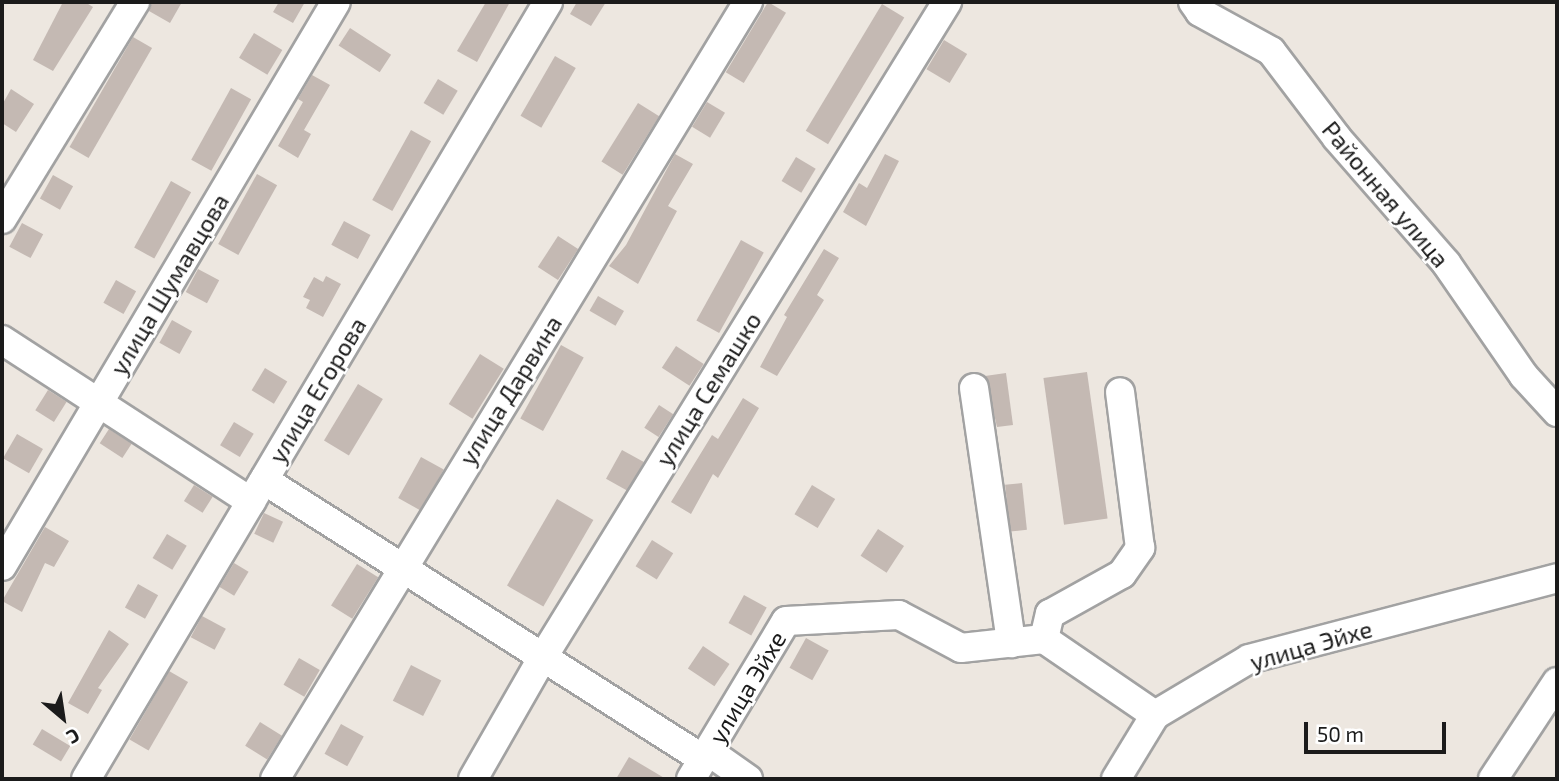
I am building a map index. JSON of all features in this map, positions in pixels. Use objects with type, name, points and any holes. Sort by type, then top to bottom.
[{"type":"street","points":[[2,218],[135,2]]},
{"type":"street","name":"улица Шумавцова","points":[[2,566],[336,2]]},
{"type":"street","name":"улица Егорова","points":[[86,779],[548,2]]},
{"type":"street","name":"улица Дарвина","points":[[275,779],[748,2]]},
{"type":"street","name":"улица Семашко","points":[[473,779],[542,657],[947,2]]},
{"type":"street","name":"Районная улица","points":[[1193,2],[1200,12],[1271,51],[1337,138],[1446,263],[1524,376],[1557,412]]},
{"type":"street","points":[[2,341],[99,404],[401,568],[542,657],[701,763],[748,779]]},
{"type":"street","points":[[974,388],[1011,642]]},
{"type":"street","points":[[1116,779],[1154,715],[1044,639],[1050,614],[1122,574],[1140,548],[1120,392]]},
{"type":"street","name":"улица Эйхе","points":[[1154,715],[1250,659],[1557,578]]},
{"type":"street","name":"улица Эйхе","points":[[701,763],[786,621],[899,615],[961,648],[1044,639]]},
{"type":"street","points":[[1493,779],[1557,682]]},
{"type":"building","points":[[63,2],[85,2],[93,7],[53,71],[33,60]]},
{"type":"building","points":[[152,2],[182,2],[170,23],[149,11]]},
{"type":"building","points":[[279,2],[305,2],[293,23],[273,12]]},
{"type":"building","points":[[486,2],[510,2],[477,62],[457,51]]},
{"type":"building","points":[[577,2],[606,2],[591,26],[570,14]]},
{"type":"building","points":[[768,2],[786,13],[744,83],[726,72]]},
{"type":"building","points":[[882,4],[904,17],[828,144],[806,131]]},
{"type":"building","points":[[350,28],[391,55],[380,72],[339,46]]},
{"type":"building","points":[[254,33],[282,50],[267,75],[239,58]]},
{"type":"building","points":[[133,37],[152,48],[89,158],[70,147]]},
{"type":"building","points":[[944,40],[967,54],[950,83],[926,69]]},
{"type":"building","points":[[555,56],[576,68],[541,128],[520,116]]},
{"type":"building","points":[[312,75],[330,85],[304,130],[311,134],[298,158],[278,146],[303,102],[298,99]]},
{"type":"building","points":[[438,79],[458,91],[443,115],[424,103]]},
{"type":"building","points":[[231,88],[251,99],[211,171],[191,160]]},
{"type":"building","points":[[11,89],[34,104],[16,132],[2,123],[2,105]]},
{"type":"building","points":[[707,102],[725,113],[710,138],[692,127]]},
{"type":"building","points":[[638,103],[659,116],[623,175],[601,162]]},
{"type":"building","points":[[411,130],[431,141],[392,211],[372,200]]},
{"type":"building","points":[[675,154],[693,164],[668,206],[677,211],[638,284],[609,266],[626,245]]},
{"type":"building","points":[[885,154],[899,161],[866,226],[843,212],[859,183],[867,188]]},
{"type":"building","points":[[796,157],[816,169],[801,193],[782,181]]},
{"type":"building","points":[[257,174],[277,185],[238,255],[218,244]]},
{"type":"building","points":[[53,175],[73,186],[60,210],[40,199]]},
{"type":"building","points":[[171,181],[191,192],[154,259],[134,247]]},
{"type":"building","points":[[344,221],[370,235],[358,259],[331,245]]},
{"type":"building","points":[[22,223],[43,234],[31,258],[9,247]]},
{"type":"building","points":[[558,236],[578,249],[558,280],[538,267]]},
{"type":"building","points":[[741,240],[764,253],[719,333],[696,320]]},
{"type":"building","points":[[824,249],[839,258],[817,295],[824,300],[777,376],[760,367],[787,317],[784,315]]},
{"type":"building","points":[[198,269],[219,280],[207,303],[186,292]]},
{"type":"building","points":[[326,276],[341,284],[323,317],[306,308],[310,300],[303,297],[314,277],[323,282]]},
{"type":"building","points":[[116,280],[136,291],[124,314],[103,303]]},
{"type":"building","points":[[598,296],[624,311],[615,326],[590,311]]},
{"type":"building","points":[[172,320],[192,331],[180,354],[159,343]]},
{"type":"building","points":[[561,345],[584,358],[543,431],[520,418]]},
{"type":"building","points":[[676,346],[704,364],[690,386],[662,368]]},
{"type":"building","points":[[480,354],[504,369],[472,419],[449,404]]},
{"type":"building","points":[[265,368],[287,381],[274,404],[252,390]]},
{"type":"building","points":[[1087,372],[1108,519],[1064,525],[1043,378]]},
{"type":"building","points":[[1006,373],[1013,425],[997,427],[985,376]]},
{"type":"building","points":[[358,384],[383,399],[349,456],[324,441]]},
{"type":"building","points":[[48,390],[67,402],[54,422],[35,410]]},
{"type":"building","points":[[743,398],[759,408],[718,478],[713,474],[691,514],[671,502],[712,435],[718,439]]},
{"type":"building","points":[[659,405],[673,414],[659,437],[644,428]]},
{"type":"building","points":[[234,422],[254,434],[240,457],[220,445]]},
{"type":"building","points":[[109,429],[132,444],[122,458],[100,443]]},
{"type":"building","points":[[17,434],[43,449],[29,473],[3,458]]},
{"type":"building","points":[[622,450],[644,462],[628,491],[606,479]]},
{"type":"building","points":[[421,457],[444,470],[421,511],[398,498]]},
{"type":"building","points":[[1022,483],[1027,530],[1010,532],[1005,485]]},
{"type":"building","points":[[194,485],[213,497],[203,513],[184,501]]},
{"type":"building","points":[[812,485],[835,499],[818,528],[794,514]]},
{"type":"building","points":[[557,499],[593,520],[543,607],[507,586]]},
{"type":"building","points":[[264,513],[283,522],[273,543],[254,534]]},
{"type":"building","points":[[45,527],[69,541],[54,567],[45,563],[22,612],[2,601]]},
{"type":"building","points":[[878,529],[904,546],[887,573],[861,556]]},
{"type":"building","points":[[167,534],[187,546],[172,570],[153,558]]},
{"type":"building","points":[[652,540],[673,553],[657,580],[636,566]]},
{"type":"building","points":[[234,563],[249,572],[234,596],[220,587]]},
{"type":"building","points":[[357,564],[378,577],[352,619],[331,606]]},
{"type":"building","points":[[138,584],[158,595],[145,619],[125,608]]},
{"type":"building","points":[[744,595],[767,608],[751,636],[728,623]]},
{"type":"building","points":[[202,616],[226,629],[215,650],[191,637]]},
{"type":"building","points":[[109,630],[129,644],[98,688],[102,690],[88,714],[68,703]]},
{"type":"building","points":[[806,638],[829,651],[812,680],[790,668]]},
{"type":"building","points":[[703,646],[730,664],[714,686],[688,668]]},
{"type":"building","points":[[299,658],[320,670],[304,697],[284,685]]},
{"type":"building","points":[[411,665],[441,680],[423,716],[393,701]]},
{"type":"building","points":[[169,671],[188,682],[149,750],[129,739]]},
{"type":"building","points":[[260,722],[282,736],[267,760],[245,746]]},
{"type":"building","points":[[341,724],[364,737],[347,766],[325,754]]},
{"type":"building","points":[[42,729],[70,746],[61,761],[33,744]]},
{"type":"building","points":[[629,757],[666,779],[616,779]]}]
